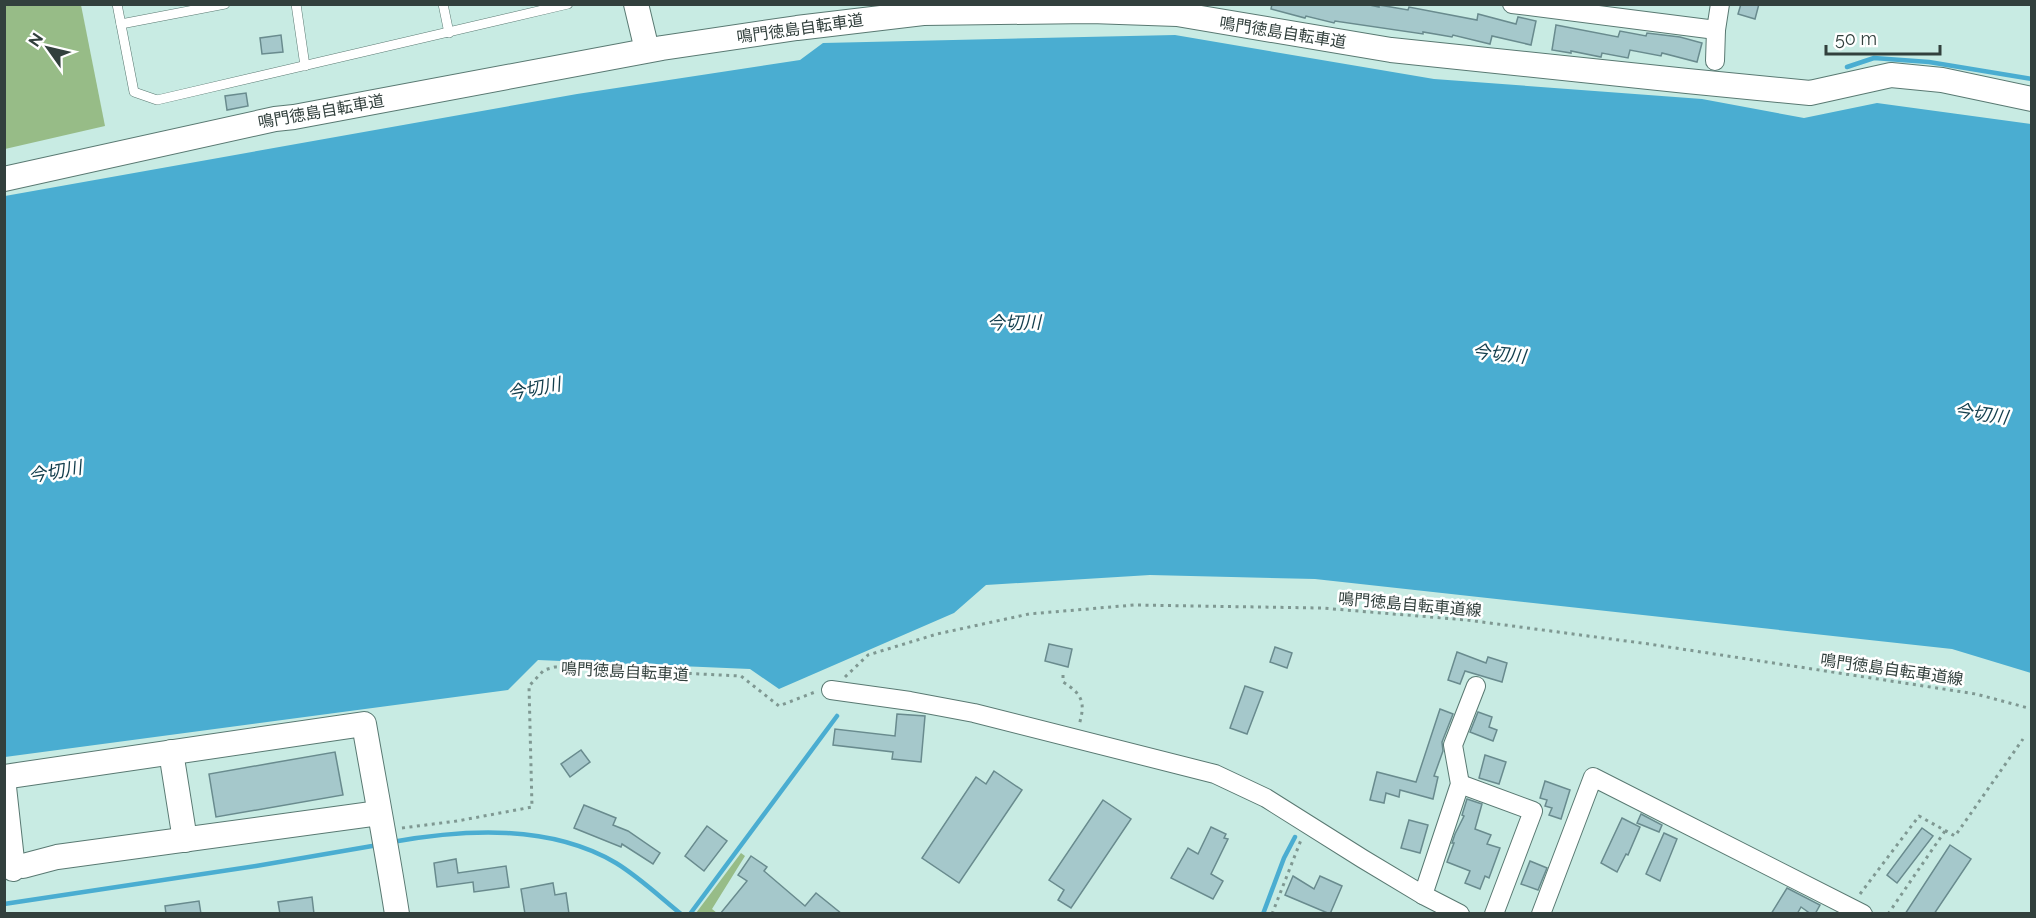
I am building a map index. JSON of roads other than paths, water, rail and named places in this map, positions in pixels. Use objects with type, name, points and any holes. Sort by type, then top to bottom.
[{"type":"main road","points":[[636,4],[647,50]]},
{"type":"main road","name":"鳴門徳島自転車道","points":[[4,179],[275,118],[294,117],[647,50],[878,12],[1091,11],[1176,14],[1391,50],[1686,81],[1810,93],[1891,75],[1942,80],[2031,99]]},
{"type":"main road","points":[[4,777],[364,724],[397,914]]},
{"type":"main road","points":[[171,752],[185,840]]},
{"type":"main road","points":[[4,788],[14,869],[57,857],[379,813]]},
{"type":"street","points":[[1512,4],[1716,30]]},
{"type":"street","points":[[1714,62],[1720,4]]},
{"type":"street","points":[[1423,895],[1460,784],[1453,745],[1476,686]]},
{"type":"street","points":[[831,690],[963,711],[1215,774],[1266,798],[1423,895],[1460,914]]},
{"type":"street","points":[[1541,914],[1593,777],[1856,910]]},
{"type":"street","points":[[1460,784],[1533,811],[1494,914]]},
{"type":"lane","points":[[117,4],[134,92],[157,100],[561,5]]},
{"type":"lane","points":[[121,24],[225,4]]},
{"type":"lane","points":[[296,4],[305,66]]},
{"type":"lane","points":[[442,4],[449,33]]},
{"type":"lane","points":[[522,4],[524,15]]},
{"type":"water","name":"今切川","points":[[1175,35],[1434,79],[1702,99],[1804,118],[1877,103],[2031,124],[2031,673],[1952,649],[1315,579],[1150,575],[986,585],[954,613],[779,689],[750,669],[538,660],[508,690],[5,757],[5,196],[577,94],[800,60],[823,43]]},
{"type":"waterway","points":[[1847,67],[1874,58],[1929,62],[2032,79]]},
{"type":"waterway","points":[[690,914],[837,716]]},
{"type":"waterway","points":[[392,842],[449,834],[478,833],[507,833],[563,841],[590,850],[616,863],[681,914]]},
{"type":"waterway","points":[[1263,914],[1284,858],[1295,837]]},
{"type":"waterway","points":[[4,904],[378,845]]}]
